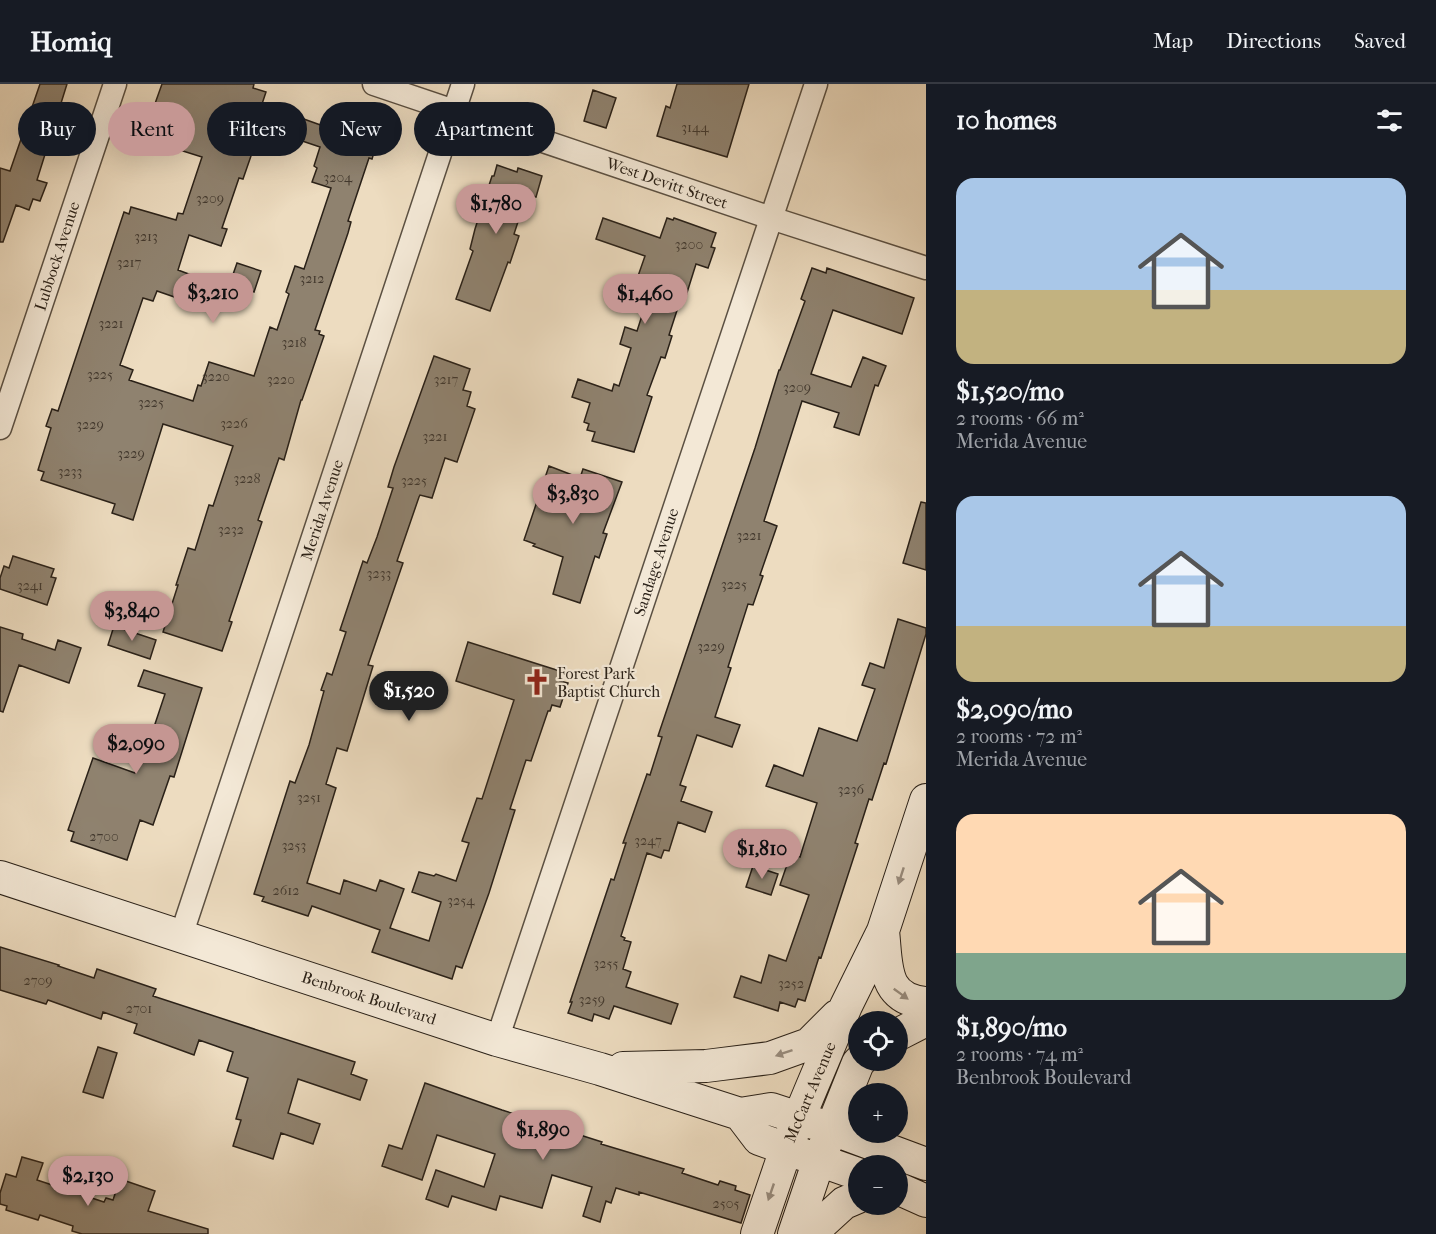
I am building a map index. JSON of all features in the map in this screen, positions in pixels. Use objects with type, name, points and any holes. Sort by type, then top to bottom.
[{"type":"street","name":"Lubbock Avenue","points":[[0,428],[115,84]]},
{"type":"street","name":"West Devitt Street","points":[[374,84],[429,102]]},
{"type":"street","name":"Merida Avenue","points":[[457,102],[463,84]]},
{"type":"street","name":"Sandage Avenue","points":[[497,1040],[816,84]]},
{"type":"street","name":"West Devitt Street","points":[[555,144],[926,268]]},
{"type":"street","name":"Merida Avenue","points":[[181,936],[439,156]]},
{"type":"street","name":"McCart Avenue","points":[[757,1234],[786,1149],[846,1006],[883,931],[926,800]]},
{"type":"street","name":"Benbrook Boulevard","points":[[0,877],[497,1040],[600,1069],[740,1114],[771,1110],[800,1119],[836,1120],[926,1164]]},
{"type":"street","points":[[883,931],[888,980],[902,996],[926,1003]]},
{"type":"street","points":[[600,1069],[706,1066],[770,1058],[809,1044],[846,1006]]},
{"type":"street","points":[[908,1029],[926,1020]]},
{"type":"street","points":[[794,1234],[819,1160],[855,1071]]},
{"type":"street","points":[[740,1114],[759,1139],[848,1170]]},
{"type":"street","points":[[810,1234],[848,1201]]},
{"type":"building","points":[[40,84],[67,84],[61,102],[34,102]]},
{"type":"building","points":[[162,84],[254,84],[253,88],[266,92],[263,102],[207,102],[207,156],[251,156],[243,179],[239,178],[222,228],[227,229],[221,246],[189,235],[178,270],[194,276],[186,301],[157,291],[153,301],[143,298],[120,365],[133,370],[129,380],[193,401],[209,362],[254,376],[270,327],[277,330],[289,294],[286,292],[295,266],[304,269],[331,188],[312,182],[317,168],[314,166],[319,150],[319,156],[373,156],[372,159],[369,158],[348,221],[351,222],[348,233],[315,330],[320,331],[319,334],[324,336],[301,400],[284,460],[279,458],[258,520],[262,522],[229,621],[232,622],[222,651],[163,632],[188,548],[195,550],[209,505],[213,506],[233,446],[163,424],[133,520],[112,513],[115,504],[41,480],[44,472],[38,470],[51,428],[46,426],[52,409],[58,411],[124,212],[129,214],[131,207],[176,220],[178,213],[183,214],[202,157],[195,155],[195,102],[156,102]]},
{"type":"building","points":[[677,84],[749,84],[727,157],[657,136],[666,106],[670,108]]},
{"type":"building","points":[[593,90],[616,98],[606,128],[584,121]]},
{"type":"building","points":[[307,120],[319,124],[319,147],[307,143]]},
{"type":"building","points":[[18,148],[18,156],[44,156],[37,180],[47,183],[40,201],[33,199],[29,210],[16,205],[3,242],[0,242],[0,168],[10,171]]},
{"type":"building","points":[[497,165],[517,172],[518,168],[542,176],[536,197],[527,194],[514,234],[519,236],[490,311],[456,299],[473,251],[470,249],[475,229]]},
{"type":"building","points":[[603,218],[660,238],[667,218],[673,220],[674,218],[716,233],[711,247],[715,248],[708,268],[696,264],[685,299],[681,298],[669,335],[672,336],[665,358],[661,357],[647,395],[652,397],[634,452],[592,441],[595,432],[587,430],[589,424],[584,422],[590,403],[572,397],[578,379],[612,391],[614,384],[619,386],[631,348],[620,344],[625,327],[637,331],[648,297],[636,293],[640,280],[637,279],[645,256],[596,239]]},
{"type":"building","points":[[237,263],[261,271],[254,292],[230,283]]},
{"type":"building","points":[[812,268],[826,273],[827,268],[914,298],[902,334],[833,310],[811,374],[851,387],[863,357],[886,366],[878,386],[875,385],[859,435],[834,427],[839,413],[802,401],[764,521],[777,526],[760,575],[763,576],[753,605],[748,604],[715,717],[740,725],[732,747],[697,735],[680,785],[686,787],[681,801],[712,812],[705,832],[678,822],[669,851],[664,850],[661,858],[647,853],[621,936],[625,938],[624,940],[631,942],[623,969],[631,972],[626,987],[678,1004],[671,1024],[614,1006],[609,1019],[594,1014],[592,1021],[568,1013],[572,1002],[570,1002],[611,879],[614,880],[626,843],[623,843],[647,774],[650,775],[662,737],[658,736],[779,370],[805,301],[801,299]]},
{"type":"building","points":[[434,356],[470,369],[463,390],[471,392],[467,406],[475,409],[457,462],[445,458],[432,498],[420,495],[419,497],[397,561],[403,563],[368,665],[373,666],[347,751],[337,748],[326,784],[336,788],[307,883],[340,894],[344,880],[376,891],[380,880],[404,889],[390,928],[429,941],[441,902],[412,892],[419,872],[434,876],[436,874],[456,881],[469,843],[462,841],[477,798],[482,799],[514,700],[456,681],[468,642],[563,672],[560,681],[568,683],[560,707],[552,705],[548,711],[531,761],[526,760],[510,809],[515,810],[489,893],[462,968],[456,966],[452,979],[372,952],[380,930],[312,906],[308,916],[262,901],[264,897],[254,894],[290,781],[295,783],[309,745],[324,691],[321,690],[327,673],[332,675],[346,632],[340,630],[363,561],[367,563],[377,537],[393,488],[388,487],[394,467]]},
{"type":"building","points":[[549,466],[580,478],[583,469],[622,482],[603,533],[607,534],[599,558],[595,556],[580,603],[553,594],[563,557],[533,546],[535,544],[524,540]]},
{"type":"building","points":[[921,502],[926,503],[926,570],[903,563]]},
{"type":"building","points":[[13,556],[54,569],[51,577],[56,578],[47,605],[0,589],[0,578],[4,566],[9,568]]},
{"type":"building","points":[[898,619],[926,628],[926,634],[886,764],[884,763],[872,800],[869,799],[855,843],[858,844],[805,1001],[798,999],[795,1007],[780,1002],[778,1011],[734,997],[741,976],[761,983],[769,955],[786,961],[809,895],[780,885],[791,853],[800,857],[817,803],[766,786],[774,765],[803,776],[819,728],[857,741],[875,689],[862,685],[870,663],[884,668]]},
{"type":"building","points":[[114,626],[156,640],[150,659],[108,645]]},
{"type":"building","points":[[0,627],[23,634],[22,639],[55,650],[58,640],[81,648],[69,683],[19,665],[3,712],[0,711]]},
{"type":"building","points":[[144,670],[202,688],[174,777],[170,776],[153,825],[140,820],[127,860],[71,841],[74,832],[68,830],[93,758],[135,773],[165,694],[138,686]]},
{"type":"building","points":[[753,866],[778,874],[771,895],[746,887]]},
{"type":"building","points":[[0,947],[94,978],[97,969],[156,989],[153,996],[355,1062],[351,1074],[367,1080],[360,1100],[298,1079],[288,1113],[320,1124],[313,1144],[281,1133],[273,1159],[233,1146],[241,1120],[236,1119],[248,1078],[227,1071],[233,1052],[199,1040],[194,1055],[134,1033],[137,1024],[103,1012],[101,1019],[48,1000],[46,1004],[0,990]]},
{"type":"building","points":[[98,1047],[117,1053],[103,1098],[83,1092]]},
{"type":"building","points":[[425,1083],[602,1142],[601,1144],[684,1169],[682,1173],[718,1185],[720,1181],[736,1186],[735,1190],[750,1195],[741,1223],[639,1192],[639,1195],[616,1188],[611,1203],[606,1201],[600,1222],[583,1216],[592,1187],[552,1175],[542,1208],[500,1196],[496,1210],[452,1196],[448,1207],[426,1199],[436,1170],[484,1187],[495,1154],[437,1135],[422,1180],[382,1166],[389,1145],[402,1149]]},
{"type":"building","points":[[22,1157],[43,1163],[37,1180],[104,1202],[106,1198],[113,1200],[120,1179],[155,1191],[148,1211],[208,1229],[208,1234],[82,1234],[72,1231],[73,1226],[40,1215],[38,1220],[6,1210],[7,1206],[0,1204],[0,1193],[6,1174],[16,1177]]},
{"type":"place","name":"Forest Park Baptist Church","points":[[537,682]]}]
